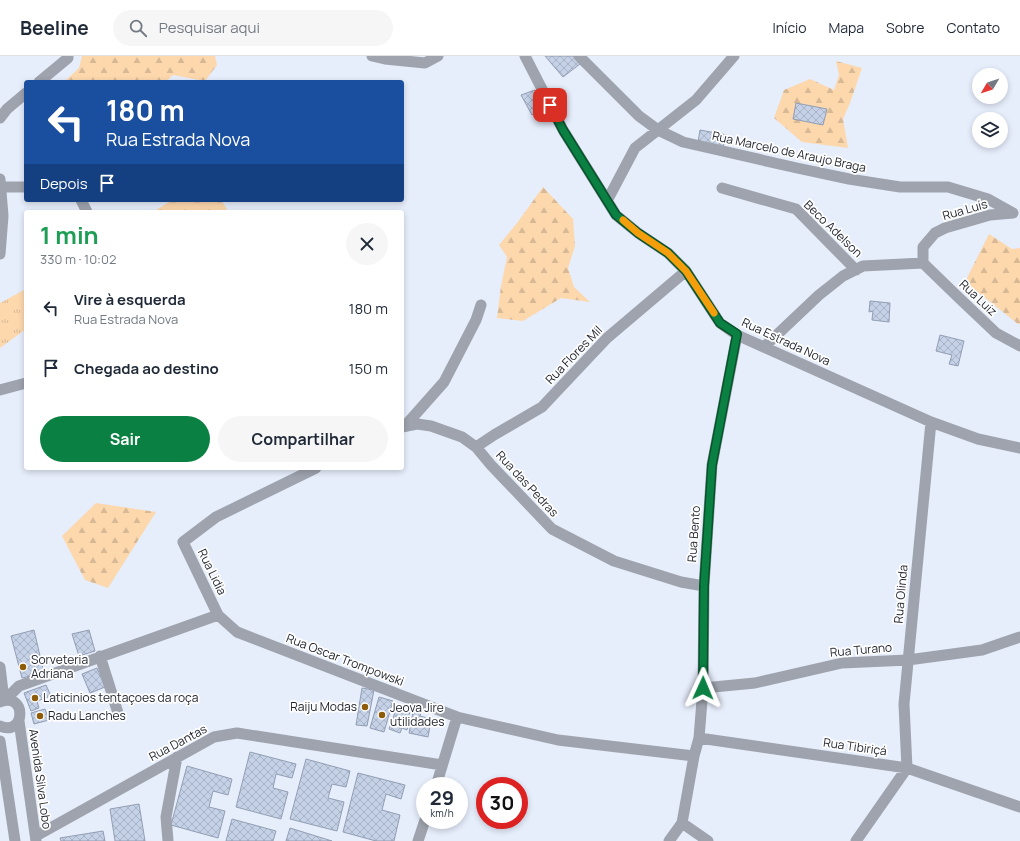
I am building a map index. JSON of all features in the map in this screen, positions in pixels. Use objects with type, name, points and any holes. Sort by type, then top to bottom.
[{"type":"street","points":[[41,80],[68,58],[68,56]]},
{"type":"street","points":[[372,56],[385,60],[425,63],[438,56]]},
{"type":"street","name":"Rua Estrada Nova","points":[[525,56],[563,130],[616,215],[638,233],[668,253],[686,271],[720,323],[737,334],[764,347],[931,422],[978,439],[1020,448]]},
{"type":"street","name":"Rua Marcelo de Araujo Braga","points":[[578,56],[639,116],[658,130],[683,142],[834,176],[900,187],[948,187],[988,199],[1017,213]]},
{"type":"street","points":[[607,201],[635,148],[696,100],[734,56]]},
{"type":"street","points":[[0,118],[7,109],[24,95]]},
{"type":"street","points":[[0,254],[3,216],[1,183],[24,187]]},
{"type":"street","name":"Beco Adelson","points":[[722,188],[796,209],[856,270]]},
{"type":"street","name":"Rua Luís","points":[[923,263],[923,248],[936,233],[945,228],[990,215],[1017,213]]},
{"type":"street","points":[[764,347],[819,295],[843,276],[863,266],[923,263]]},
{"type":"street","name":"Rua Luiz","points":[[923,263],[996,333],[1020,346]]},
{"type":"street","name":"Rua Flores Mil","points":[[476,447],[494,434],[542,407],[607,338],[686,271]]},
{"type":"street","points":[[404,426],[444,382],[476,320],[482,305]]},
{"type":"street","name":"Rua Bento","points":[[700,738],[703,688],[704,586],[712,465],[737,334]]},
{"type":"street","points":[[0,390],[24,384]]},
{"type":"street","name":"Rua Olinda","points":[[907,768],[904,704],[931,422]]},
{"type":"street","name":"Rua das Pedras","points":[[404,426],[417,424],[431,426],[462,437],[476,447],[491,465],[552,529],[614,561],[681,582],[704,586]]},
{"type":"street","name":"Rua Lidia","points":[[218,614],[183,542],[216,517],[312,470]]},
{"type":"street","points":[[5,701],[19,686],[218,614]]},
{"type":"street","name":"Rua Oscar Trompowski","points":[[218,614],[237,632],[457,717],[558,740],[694,756]]},
{"type":"street","name":"Rua Turano","points":[[703,688],[755,683],[842,663],[908,660],[982,650],[1020,637]]},
{"type":"street","points":[[100,656],[118,713]]},
{"type":"street","points":[[0,667],[5,701]]},
{"type":"street","name":"Avenida Silva Lobo","points":[[5,701],[19,707],[21,714],[19,721],[36,839]]},
{"type":"street","points":[[439,777],[457,717]]},
{"type":"street","points":[[0,726],[10,727],[19,721]]},
{"type":"street","name":"Rua Dantas","points":[[36,839],[178,757],[194,746],[214,737],[237,734],[442,765]]},
{"type":"street","points":[[669,841],[682,823],[694,756],[700,738]]},
{"type":"street","name":"Rua Tibiriçá","points":[[700,738],[907,768],[1020,807]]},
{"type":"street","points":[[0,741],[15,841]]},
{"type":"street","points":[[168,841],[166,817],[178,757]]},
{"type":"street","points":[[856,841],[907,768]]},
{"type":"street","points":[[682,823],[708,841]]},
{"type":"street","points":[[418,841],[422,829]]},
{"type":"green space","points":[[82,56],[215,56],[217,65],[206,80],[173,75],[167,80],[66,80],[79,68]]},
{"type":"green space","points":[[836,61],[862,68],[843,119],[848,148],[802,142],[774,118],[784,90],[810,79],[834,90],[839,75]]},
{"type":"green space","points":[[543,187],[573,219],[575,246],[568,268],[574,287],[590,302],[561,298],[523,321],[497,318],[501,286],[507,257],[499,245]]},
{"type":"green space","points":[[169,202],[222,202],[227,209],[225,210],[156,210]]},
{"type":"green space","points":[[989,234],[1012,249],[1020,248],[1020,324],[1018,324],[965,282]]},
{"type":"green space","points":[[24,290],[24,330],[0,348],[0,303]]},
{"type":"green space","points":[[96,503],[156,512],[108,588],[85,580],[62,536]]},
{"type":"building","points":[[545,56],[573,56],[580,64],[563,77]]},
{"type":"building","points":[[535,90],[544,107],[532,115],[521,95]]},
{"type":"building","points":[[796,103],[827,109],[823,125],[793,119]]},
{"type":"building","points":[[700,130],[727,135],[723,147],[698,142]]},
{"type":"building","points":[[870,301],[890,303],[889,322],[872,320],[873,311],[869,312]]},
{"type":"building","points":[[940,335],[964,341],[958,366],[949,364],[952,355],[936,351]]},
{"type":"building","points":[[34,630],[44,673],[22,678],[11,636]]},
{"type":"building","points":[[89,630],[95,651],[79,656],[72,634]]},
{"type":"building","points":[[97,668],[105,687],[90,693],[82,674]]},
{"type":"building","name":"Laticinios tentaçoes da roça","points":[[46,685],[51,696],[37,701],[39,708],[31,711],[24,693]]},
{"type":"building","name":"Raiju Modas","points":[[362,688],[374,690],[367,726],[356,725]]},
{"type":"building","name":"Jeova Jire utilidades","points":[[379,697],[393,701],[384,732],[370,728]]},
{"type":"building","points":[[398,704],[411,709],[407,721],[409,722],[407,730],[402,728],[400,733],[389,729]]},
{"type":"building","name":"Radu Lanches","points":[[45,709],[49,720],[34,724],[31,713]]},
{"type":"building","points":[[413,712],[421,713],[420,716],[427,718],[426,725],[430,726],[428,737],[409,733]]},
{"type":"building","points":[[250,752],[296,764],[292,778],[276,774],[273,788],[288,792],[281,819],[236,807]]},
{"type":"building","points":[[306,759],[350,771],[346,787],[332,784],[328,798],[344,802],[337,831],[290,819]]},
{"type":"building","points":[[187,766],[232,779],[228,795],[213,791],[209,807],[225,811],[218,838],[171,825]]},
{"type":"building","points":[[358,773],[405,785],[401,799],[386,794],[382,810],[400,815],[394,841],[376,841],[343,832]]},
{"type":"building","points":[[139,804],[145,841],[115,841],[110,809]]},
{"type":"building","points":[[232,819],[276,831],[273,841],[226,841]]},
{"type":"building","points":[[290,828],[332,841],[286,841]]},
{"type":"building","points":[[103,831],[105,841],[61,841],[60,838]]},
{"type":"slow traffic","points":[[623,220],[638,233],[668,253],[686,271],[714,313]]},
{"type":"place","name":"Sorveteria Adriana","points":[[23,667]]},
{"type":"place","name":"Laticinios tentaçoes da roça","points":[[35,698]]},
{"type":"place","name":"Raiju Modas","points":[[365,707]]},
{"type":"place","name":"Jeova Jire utilidades","points":[[382,715]]},
{"type":"place","name":"Radu Lanches","points":[[40,716]]},
{"type":"route","points":[[550,105],[563,130],[616,215],[638,233],[668,253],[686,271],[720,323],[737,334],[712,465],[704,586],[703,688]]}]
